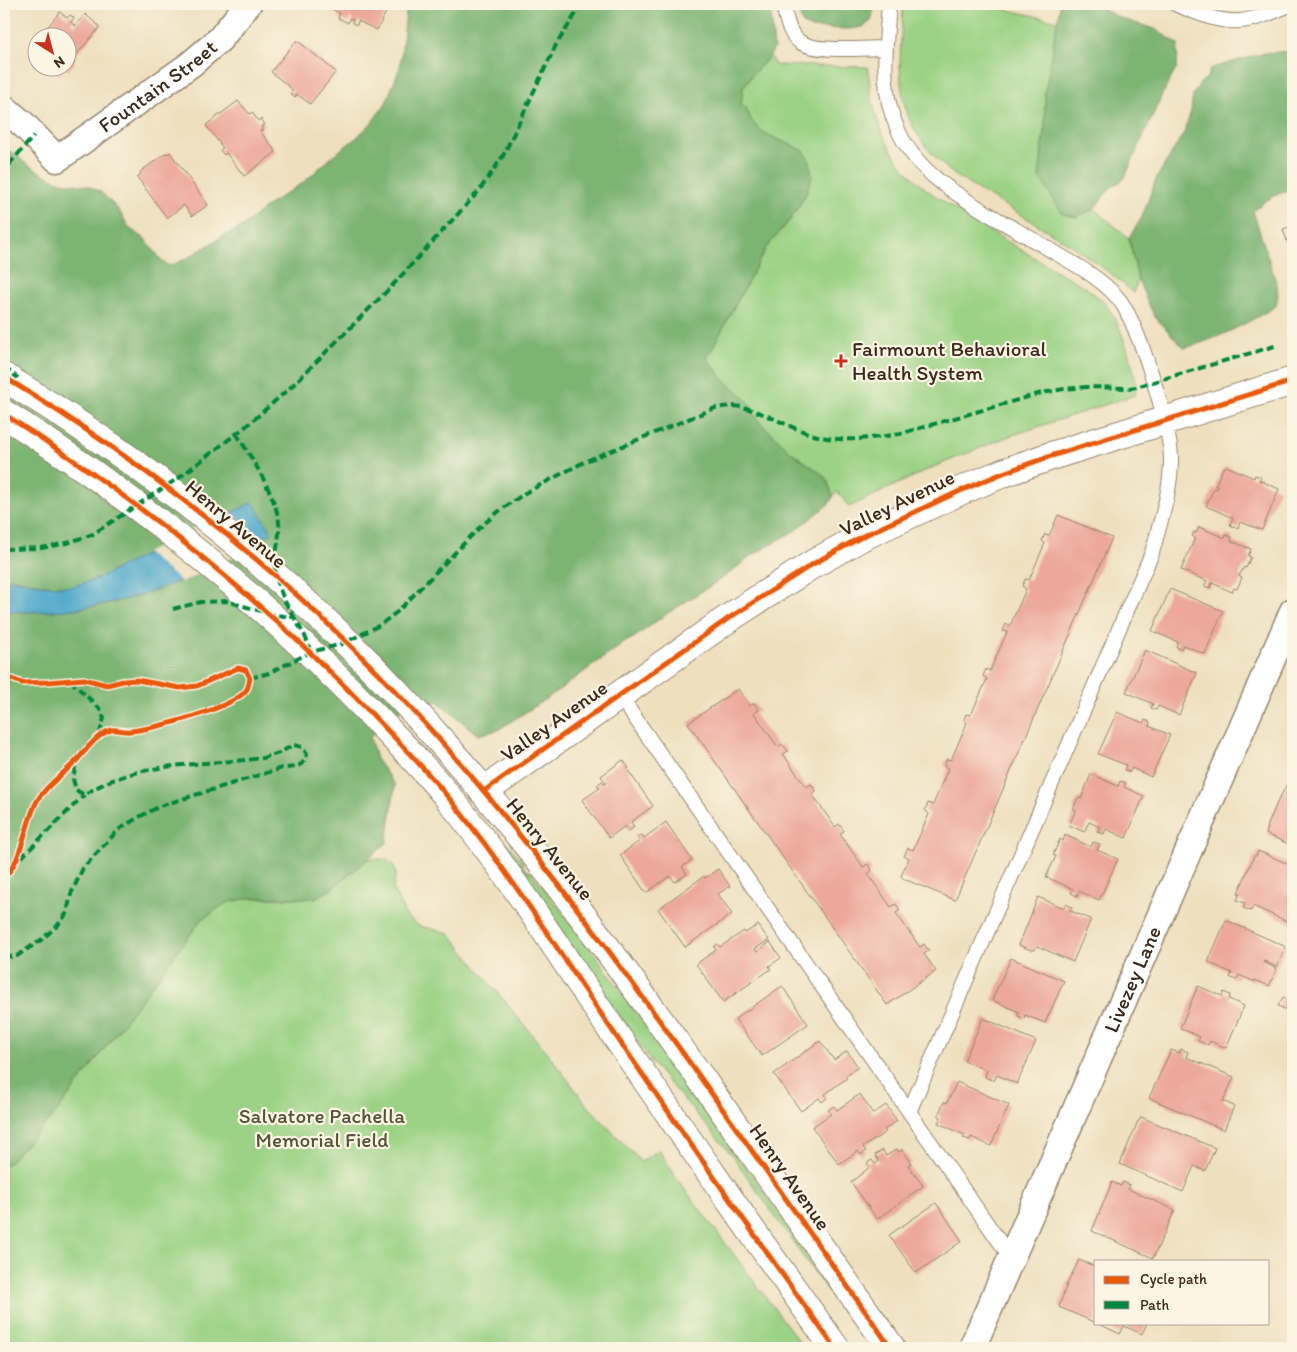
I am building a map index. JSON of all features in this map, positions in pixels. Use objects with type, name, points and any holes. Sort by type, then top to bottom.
[{"type":"main road","name":"Henry Avenue","points":[[4,378],[102,441],[166,487],[218,528],[277,578],[337,634],[446,747],[545,866],[596,933],[891,1348]]},
{"type":"main road","name":"Valley Avenue","points":[[484,792],[767,593],[863,536],[1003,473],[1293,381]]},
{"type":"main road","points":[[4,414],[56,447],[117,491],[185,542],[238,586],[345,686],[422,767],[458,809],[498,863],[835,1348]]},
{"type":"street","name":"Fountain Street","points":[[4,108],[24,125],[57,159],[191,64],[220,39],[248,4]]},
{"type":"street","name":"Livezey Lane","points":[[972,1348],[1293,611]]},
{"type":"lane","points":[[784,4],[792,34],[799,42],[810,47],[886,48]]},
{"type":"lane","points":[[889,4],[885,88],[890,110],[908,148],[921,165],[949,189],[1091,274],[1119,298],[1133,324],[1165,421],[1171,459],[1170,478],[1152,553],[909,1112]]},
{"type":"lane","points":[[1175,4],[1222,20],[1240,21],[1257,18],[1293,4]]},
{"type":"lane","points":[[619,696],[1011,1258]]},
{"type":"green space","points":[[407,4],[770,4],[774,48],[770,56],[743,87],[741,104],[746,107],[752,122],[764,133],[804,151],[810,162],[812,176],[806,194],[790,220],[766,248],[707,358],[724,380],[751,405],[754,415],[764,427],[790,451],[822,474],[827,480],[833,497],[829,504],[796,530],[751,556],[727,575],[665,615],[549,697],[498,730],[478,735],[437,701],[403,709],[370,737],[376,759],[395,785],[387,843],[331,889],[315,898],[248,898],[226,903],[201,920],[56,1113],[4,1167],[4,611],[66,610],[109,603],[169,585],[222,561],[151,554],[94,580],[71,587],[4,578],[4,147],[45,175],[61,182],[88,186],[101,192],[118,209],[130,229],[144,238],[163,262],[169,266],[186,259],[221,237],[242,227],[267,206],[304,182],[372,122],[386,103],[400,67]]},
{"type":"green space","points":[[795,4],[875,4],[871,21],[863,27],[849,29],[811,28],[803,24]]},
{"type":"green space","points":[[904,4],[981,4],[1058,21],[1045,92],[1045,124],[1041,155],[1053,198],[1063,214],[1076,217],[1094,209],[1129,238],[1138,280],[1133,293],[1070,245],[957,177],[936,158],[920,139],[910,120],[904,101],[901,80],[900,58]]},
{"type":"green space","points":[[1062,4],[1093,4],[1122,19],[1155,29],[1178,44],[1177,67],[1161,97],[1124,179],[1110,188],[1094,209],[1076,217],[1063,214],[1039,177],[1045,124],[1045,92],[1060,6]]},
{"type":"green space","points":[[1293,51],[1293,189],[1272,197],[1253,211],[1277,285],[1278,296],[1276,306],[1232,330],[1184,348],[1154,316],[1138,280],[1129,238],[1142,217],[1157,177],[1184,133],[1191,111],[1193,95],[1201,82],[1207,78],[1211,68],[1265,53]]},
{"type":"green space","points":[[770,56],[775,65],[868,67],[873,105],[881,130],[886,141],[908,173],[948,205],[1081,285],[1100,299],[1114,317],[1123,337],[1135,377],[1135,395],[1007,437],[929,469],[849,507],[837,491],[833,497],[827,480],[822,474],[790,451],[764,427],[753,415],[751,405],[724,380],[707,358],[766,248],[790,220],[806,194],[812,176],[804,151],[759,129],[752,122],[741,104],[743,87]]},
{"type":"green space","points":[[507,843],[523,862],[526,870],[531,872],[604,967],[654,1038],[656,1045],[662,1049],[846,1308],[842,1312],[732,1155],[652,1063],[503,846]]},
{"type":"green space","name":"Salvatore Pachella Memorial Field","points":[[368,859],[386,859],[394,866],[396,874],[393,889],[406,916],[419,926],[449,933],[587,1105],[641,1162],[659,1150],[680,1183],[804,1348],[4,1348],[4,1167],[56,1113],[201,920],[226,903],[248,898],[315,898],[331,889]]},
{"type":"water","points":[[253,502],[272,533],[182,580],[130,598],[88,607],[24,612],[4,611],[4,578],[71,587],[94,580]]},
{"type":"pier","points":[[228,510],[264,540],[223,563],[182,582],[146,553]]},
{"type":"building","points":[[4,4],[10,4],[5,11],[8,13],[4,20]]},
{"type":"building","points":[[320,4],[375,4],[374,6],[386,12],[377,30],[358,21],[357,25],[352,23],[353,20],[350,18],[348,23],[338,18],[340,13]]},
{"type":"building","points":[[60,12],[67,18],[70,15],[74,18],[71,22],[75,26],[85,14],[100,27],[78,53],[78,28],[47,28]]},
{"type":"building","points":[[298,41],[336,72],[310,104],[297,94],[295,97],[290,94],[293,90],[271,72],[295,42]]},
{"type":"building","points":[[238,101],[250,114],[252,112],[258,121],[261,119],[265,125],[261,127],[263,130],[260,131],[276,152],[244,176],[226,153],[224,155],[220,150],[223,148],[206,125]]},
{"type":"building","points":[[170,152],[208,205],[192,216],[184,205],[167,218],[137,177],[141,174],[140,172]]},
{"type":"building","points":[[1293,226],[1293,259],[1283,229]]},
{"type":"building","points":[[1226,466],[1254,478],[1255,475],[1261,477],[1259,480],[1279,489],[1262,530],[1240,522],[1238,528],[1230,525],[1233,518],[1206,506],[1214,488],[1218,487],[1215,486],[1223,468]]},
{"type":"building","points":[[1058,515],[1112,538],[955,900],[904,879],[901,876],[909,858],[904,856],[908,848],[913,850],[929,814],[925,810],[928,803],[933,805],[948,769],[944,765],[947,759],[951,760],[967,723],[964,721],[966,714],[971,715],[987,679],[983,676],[986,669],[990,671],[1007,632],[1003,631],[1006,624],[1010,626],[1026,589],[1022,586],[1025,579],[1029,580],[1045,543],[1042,541],[1045,534],[1047,536],[1050,534]]},
{"type":"building","points":[[1199,527],[1225,538],[1226,535],[1232,537],[1231,541],[1251,549],[1248,556],[1251,557],[1246,568],[1244,567],[1239,576],[1242,578],[1237,589],[1234,588],[1232,592],[1212,583],[1210,588],[1204,586],[1207,581],[1181,570],[1195,538],[1192,536]]},
{"type":"building","points":[[1170,589],[1223,611],[1205,654],[1183,645],[1181,649],[1176,647],[1178,642],[1152,631]]},
{"type":"building","points":[[1145,650],[1197,673],[1179,715],[1158,706],[1156,710],[1151,708],[1153,704],[1126,692]]},
{"type":"building","points":[[738,689],[750,706],[754,703],[757,707],[759,710],[754,713],[778,747],[782,744],[788,751],[783,754],[806,787],[811,784],[816,791],[812,794],[835,827],[839,824],[844,831],[840,834],[863,867],[868,864],[872,870],[868,874],[891,907],[896,904],[900,910],[896,913],[920,947],[924,944],[929,951],[924,954],[936,971],[887,1005],[688,723]]},
{"type":"building","points":[[1117,712],[1143,723],[1145,720],[1150,722],[1149,726],[1170,735],[1151,777],[1132,768],[1130,772],[1124,770],[1126,765],[1098,754]]},
{"type":"building","points":[[623,760],[629,768],[627,769],[653,806],[631,822],[634,827],[629,831],[625,826],[609,838],[582,800],[600,788],[597,785],[602,781],[604,784],[606,783],[601,776]]},
{"type":"building","points":[[1091,774],[1118,786],[1120,781],[1126,783],[1124,787],[1144,796],[1126,838],[1106,829],[1104,834],[1097,832],[1100,827],[1089,822],[1084,832],[1069,825],[1076,810],[1073,809],[1078,798],[1081,799]]},
{"type":"building","points":[[1287,784],[1293,787],[1293,846],[1266,834],[1277,803]]},
{"type":"building","points":[[666,822],[692,860],[682,867],[687,874],[675,882],[670,876],[646,893],[620,855],[640,841],[637,837],[642,835],[644,838]]},
{"type":"building","points":[[1065,835],[1091,847],[1093,842],[1100,844],[1097,850],[1118,859],[1099,900],[1079,891],[1077,896],[1071,893],[1073,889],[1046,877],[1056,856],[1053,855],[1060,839],[1063,841]]},
{"type":"building","points":[[1258,851],[1293,866],[1293,924],[1253,906],[1251,911],[1243,908],[1245,903],[1237,900],[1240,893],[1238,893]]},
{"type":"building","points":[[718,869],[730,886],[718,894],[732,914],[685,947],[658,909],[704,876],[705,878]]},
{"type":"building","points":[[1038,897],[1064,908],[1066,904],[1072,907],[1070,911],[1091,919],[1073,962],[1037,946],[1035,950],[1031,950],[1019,945]]},
{"type":"building","points":[[1226,920],[1286,947],[1277,967],[1263,962],[1277,969],[1269,986],[1239,975],[1236,980],[1230,977],[1232,973],[1208,962]]},
{"type":"building","points":[[758,925],[769,940],[755,949],[757,952],[770,942],[781,958],[769,966],[771,969],[723,1002],[696,964],[716,950],[714,947],[718,944],[720,947],[744,931],[745,933]]},
{"type":"building","points":[[1011,958],[1064,981],[1045,1023],[1025,1015],[1024,1019],[1018,1016],[1019,1012],[992,1000]]},
{"type":"building","points":[[782,986],[808,1024],[762,1056],[735,1019]]},
{"type":"building","points":[[1198,986],[1222,996],[1224,992],[1230,995],[1229,999],[1244,1006],[1226,1048],[1210,1041],[1208,1045],[1198,1041],[1200,1037],[1180,1028]]},
{"type":"building","points":[[1283,997],[1293,1002],[1293,1013],[1278,1006]]},
{"type":"building","points":[[983,1018],[1036,1041],[1017,1084],[997,1075],[994,1081],[985,1077],[987,1070],[964,1061]]},
{"type":"building","points":[[820,1041],[834,1060],[847,1051],[858,1067],[845,1076],[847,1078],[825,1094],[827,1098],[822,1102],[819,1098],[801,1111],[774,1074]]},
{"type":"building","points":[[1181,1049],[1188,1052],[1186,1057],[1234,1077],[1223,1101],[1234,1106],[1224,1130],[1149,1098],[1171,1050],[1179,1053]]},
{"type":"building","points":[[957,1082],[1009,1105],[991,1146],[971,1137],[970,1140],[963,1138],[965,1135],[938,1123],[941,1117],[938,1115],[944,1102],[947,1103]]},
{"type":"building","points":[[860,1094],[873,1114],[886,1105],[897,1121],[884,1130],[886,1132],[863,1147],[866,1151],[861,1155],[858,1151],[839,1164],[812,1127],[831,1114],[828,1110],[834,1106],[837,1110]]},
{"type":"building","points":[[1141,1117],[1215,1148],[1205,1171],[1194,1166],[1183,1192],[1120,1164]]},
{"type":"building","points":[[897,1149],[899,1152],[902,1150],[912,1163],[908,1165],[923,1186],[877,1219],[851,1182],[870,1167],[867,1163],[872,1160],[875,1164],[879,1161],[875,1155],[883,1150],[886,1156]]},
{"type":"building","points":[[1112,1182],[1121,1186],[1123,1182],[1130,1185],[1128,1189],[1175,1210],[1153,1258],[1092,1231]]},
{"type":"building","points":[[936,1203],[962,1241],[916,1273],[889,1235]]},
{"type":"building","points":[[1079,1260],[1094,1266],[1094,1322],[1059,1307],[1067,1284]]},
{"type":"building","points":[[1099,1324],[1147,1324],[1142,1334],[1124,1326],[1120,1334]]},
{"type":"marked path","points":[[4,549],[41,548],[67,543],[93,534],[180,477],[249,424],[292,386],[390,288],[479,191],[503,156],[556,45],[582,4]]},
{"type":"marked path","points":[[4,176],[11,162],[34,136]]},
{"type":"marked path","points":[[250,678],[269,673],[311,652],[342,644],[380,625],[397,612],[478,529],[525,493],[586,461],[715,408],[742,407],[822,437],[841,439],[870,438],[899,434],[1042,393],[1087,387],[1136,387],[1278,345]]},
{"type":"marked path","points":[[4,367],[18,378]]},
{"type":"marked path","points":[[236,433],[260,473],[275,505],[279,522],[275,561],[277,580],[287,606],[294,617]]},
{"type":"marked path","points":[[173,609],[201,602],[226,601],[275,615],[294,617],[310,649]]},
{"type":"marked path","points":[[70,680],[99,708],[104,718],[99,736]]},
{"type":"marked path","points":[[4,957],[17,956],[41,940],[58,925],[67,913],[71,894],[83,868],[118,830],[160,806],[282,768],[298,766],[304,762],[307,754],[302,747],[294,745],[279,753],[263,758],[170,766],[148,770],[104,784],[84,795],[76,790],[73,779],[76,762]]},
{"type":"marked path","points":[[21,858],[84,795]]},
{"type":"cycle path","points":[[4,377],[125,457],[240,546],[295,593],[347,643],[447,748],[516,830],[613,957],[676,1043],[891,1348]]},
{"type":"cycle path","points":[[484,791],[729,618],[813,564],[863,536],[1003,473],[1051,456],[1293,381]]},
{"type":"cycle path","points":[[4,414],[53,446],[148,514],[239,588],[326,667],[424,770],[457,808],[499,863],[670,1115],[835,1348]]},
{"type":"cycle path","points":[[4,676],[22,683],[84,679],[107,685],[137,680],[180,688],[197,686],[238,668],[246,670],[250,678],[247,689],[240,696],[211,710],[156,727],[128,731],[111,730],[96,739],[46,789],[37,801],[19,853],[10,871],[4,877]]},
{"type":"place","name":"Fairmount Behavioral Health System","points":[[841,361]]}]
